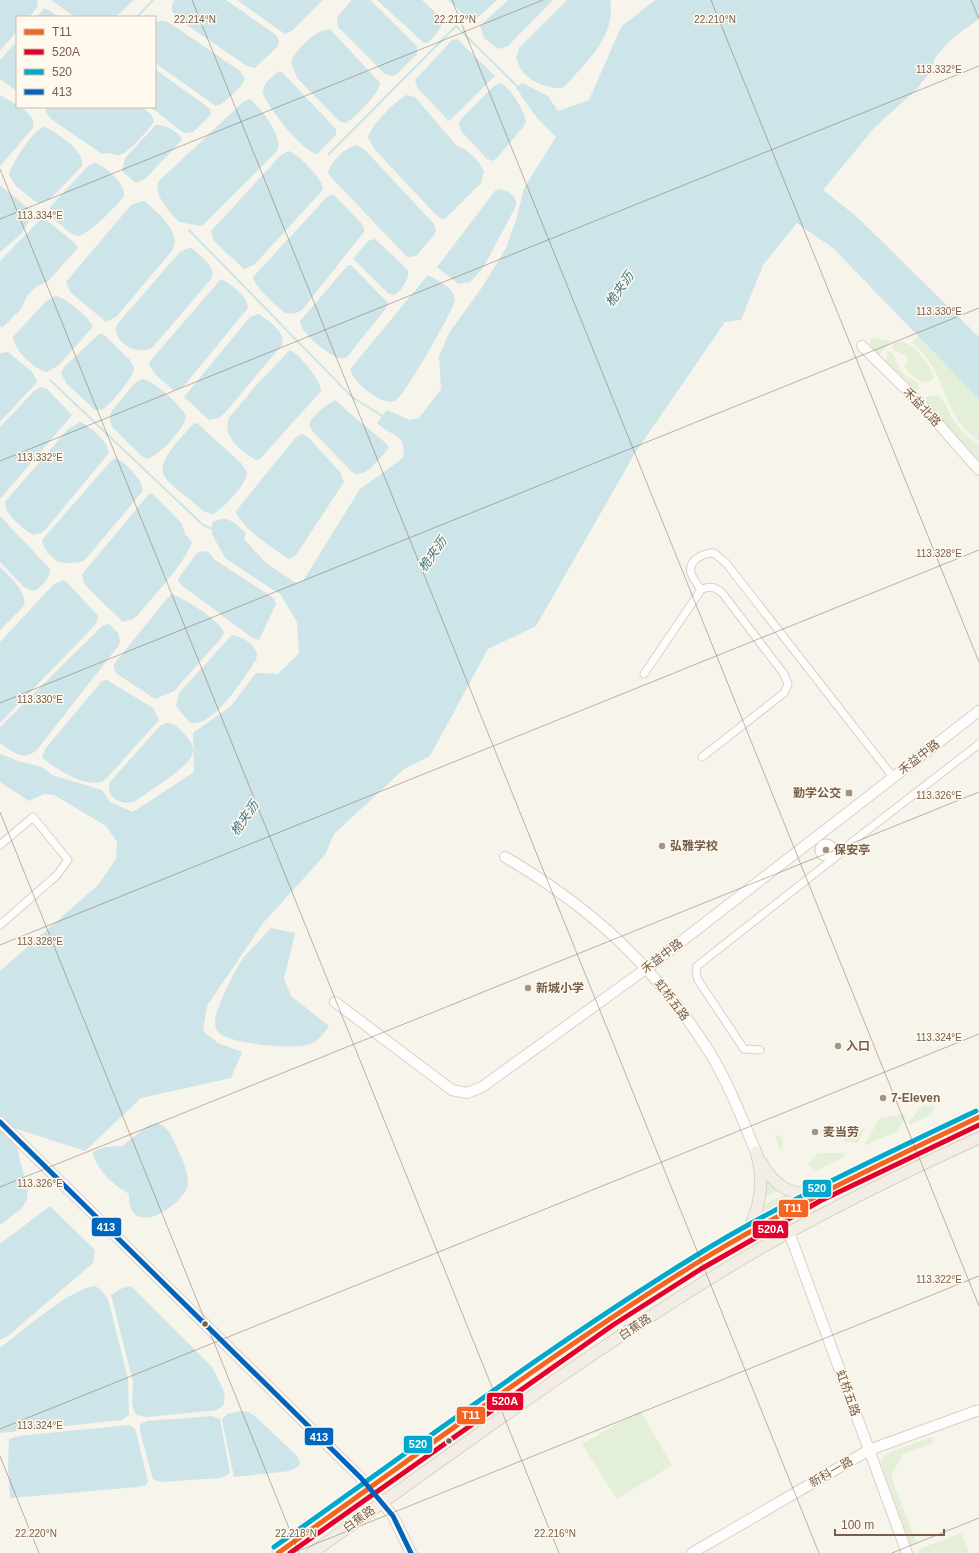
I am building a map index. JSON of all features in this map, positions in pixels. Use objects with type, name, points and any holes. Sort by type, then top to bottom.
[{"type":"main road","name":"白蕉路","points":[[278,1553],[609,1319],[697,1263],[747,1233],[817,1195],[979,1117]]},
{"type":"main road","name":"白蕉路","points":[[312,1553],[643,1321],[789,1232],[894,1176],[979,1138]]},
{"type":"main road","points":[[756,1152],[765,1168],[779,1186],[792,1193],[817,1195]]},
{"type":"main road","points":[[747,1233],[758,1210],[761,1195],[760,1164],[756,1152]]},
{"type":"street","name":"禾益北路","points":[[862,346],[921,404],[979,470]]},
{"type":"street","points":[[701,590],[691,574],[693,564],[701,555],[714,553],[726,563],[893,777]]},
{"type":"street","points":[[644,674],[701,590],[713,587],[723,594],[784,674],[788,685],[782,696],[702,757]]},
{"type":"street","name":"禾益中路","points":[[335,1002],[452,1090],[467,1093],[482,1087],[647,968],[819,840],[893,777],[979,710]]},
{"type":"street","points":[[760,1050],[744,1049],[698,980],[696,968],[700,962],[832,857],[979,744]]},
{"type":"street","points":[[0,845],[33,817],[68,860],[57,875],[0,925]]},
{"type":"street","points":[[819,840],[821,854],[832,857]]},
{"type":"street","name":"虹桥五路","points":[[505,857],[545,880],[581,907],[616,937],[647,968],[680,1009],[711,1054],[735,1103],[756,1152]]},
{"type":"street","points":[[0,1122],[361,1478],[393,1516],[411,1553]]},
{"type":"street","name":"虹桥五路","points":[[789,1232],[907,1553]]},
{"type":"street","name":"新科一路","points":[[692,1553],[869,1450],[979,1410]]},
{"type":"green space","points":[[918,336],[979,399],[979,440],[970,434],[957,418],[931,363],[912,343]]},
{"type":"green space","points":[[871,338],[891,341],[880,354],[877,354],[870,344]]},
{"type":"green space","points":[[901,341],[907,343],[917,351],[929,366],[935,377],[931,381],[927,382],[919,380],[904,367],[908,360],[907,356],[892,349],[895,343]]},
{"type":"green space","points":[[888,352],[895,357],[900,370],[919,384],[919,390],[917,391],[886,361]]},
{"type":"green space","points":[[937,395],[945,403],[952,418],[959,428],[979,445],[979,461],[926,402],[926,397]]},
{"type":"green space","points":[[923,1105],[934,1106],[931,1114],[910,1125],[909,1122]]},
{"type":"green space","points":[[904,1114],[906,1117],[897,1131],[864,1146],[879,1119]]},
{"type":"green space","points":[[865,1128],[857,1143],[843,1141],[844,1139]]},
{"type":"green space","points":[[774,1134],[783,1137],[782,1149],[780,1149]]},
{"type":"green space","points":[[818,1153],[844,1153],[846,1156],[816,1171],[807,1164]]},
{"type":"green space","points":[[769,1179],[780,1190],[766,1197],[766,1181]]},
{"type":"green space","points":[[786,1193],[793,1196],[761,1214],[764,1205]]},
{"type":"green space","points":[[640,1411],[672,1465],[617,1499],[582,1444]]},
{"type":"green space","points":[[931,1437],[933,1443],[903,1454],[891,1476],[916,1542],[910,1545],[881,1463],[886,1454]]},
{"type":"green space","points":[[962,1533],[969,1553],[920,1553],[919,1549]]},
{"type":"water","points":[[0,0],[37,0],[38,5],[30,16],[16,16],[16,32],[0,51]]},
{"type":"water","points":[[51,0],[134,0],[116,16],[74,16]]},
{"type":"water","points":[[175,0],[226,0],[276,35],[279,41],[278,46],[255,68],[247,66],[178,19],[172,10],[172,5]]},
{"type":"water","points":[[237,0],[323,0],[292,31],[285,34]]},
{"type":"water","points":[[352,0],[370,0],[417,46],[417,54],[397,74],[392,76],[385,74],[338,27],[337,17]]},
{"type":"water","points":[[377,0],[422,0],[442,20],[440,29],[428,43],[424,43]]},
{"type":"water","points":[[448,0],[497,0],[475,20],[471,21]]},
{"type":"water","points":[[508,0],[553,0],[508,46],[498,49],[484,38],[480,26]]},
{"type":"water","points":[[567,0],[610,0],[611,13],[609,25],[598,48],[564,87],[548,87],[530,79],[520,68],[516,57],[520,47]]},
{"type":"water","name":"桅夹沥","points":[[655,0],[979,0],[979,19],[954,37],[936,56],[930,72],[916,90],[875,127],[823,190],[856,216],[979,337],[979,399],[833,248],[797,223],[763,265],[741,320],[725,322],[635,453],[536,626],[488,649],[430,756],[404,769],[334,834],[325,855],[263,923],[207,1006],[203,1031],[218,1043],[242,1052],[231,1078],[141,1098],[85,1151],[14,1128],[20,1161],[28,1187],[27,1200],[21,1209],[0,1225],[0,971],[98,885],[116,859],[117,842],[106,826],[54,795],[44,794],[29,801],[0,782],[0,754],[18,761],[42,767],[52,775],[102,790],[110,802],[133,812],[194,772],[193,733],[231,706],[256,673],[278,674],[299,653],[297,622],[281,595],[225,558],[212,534],[212,522],[223,519],[231,521],[246,533],[244,539],[266,563],[296,583],[303,581],[360,489],[403,458],[404,450],[401,440],[377,423],[387,410],[410,420],[419,418],[441,389],[439,356],[449,333],[483,286],[506,248],[517,217],[524,188],[556,137],[537,118],[516,88],[522,83],[548,96],[558,111],[589,100],[621,27]]},
{"type":"water","points":[[45,8],[57,16],[37,16]]},
{"type":"water","points":[[165,21],[171,24],[240,71],[245,78],[244,81],[228,99],[216,106],[156,64],[156,23]]},
{"type":"water","points":[[330,29],[380,83],[376,93],[366,105],[354,117],[345,123],[339,121],[297,78],[291,62],[297,52],[307,41],[319,32]]},
{"type":"water","points":[[457,39],[495,76],[449,121],[418,89],[415,80],[452,40]]},
{"type":"water","points":[[14,44],[16,45],[16,90],[0,79],[0,60]]},
{"type":"water","points":[[156,70],[209,108],[211,114],[209,117],[193,132],[184,133],[151,108],[156,108]]},
{"type":"water","points":[[279,71],[283,73],[336,129],[336,135],[317,154],[311,152],[295,137],[277,116],[265,97],[263,91],[265,85]]},
{"type":"water","points":[[500,83],[508,89],[516,99],[526,121],[524,126],[497,158],[492,161],[487,159],[461,131],[459,123],[462,118],[494,86]]},
{"type":"water","points":[[0,95],[16,104],[16,108],[22,108],[27,112],[33,122],[33,128],[0,166]]},
{"type":"water","points":[[407,95],[415,97],[457,146],[465,150],[477,160],[484,172],[481,183],[445,219],[439,218],[376,151],[368,138],[378,120],[397,102]]},
{"type":"water","points":[[250,99],[260,109],[270,123],[277,138],[277,151],[202,226],[179,222],[163,203],[160,197],[157,186],[159,181],[243,102]]},
{"type":"water","points":[[46,108],[143,108],[151,114],[154,121],[138,140],[123,154],[102,154],[51,119],[46,112]]},
{"type":"water","points":[[156,125],[171,129],[181,137],[182,140],[145,179],[136,183],[122,171],[125,158]]},
{"type":"water","points":[[44,127],[56,133],[75,149],[80,155],[82,166],[50,199],[41,203],[36,202],[16,186],[9,175],[14,163],[29,140]]},
{"type":"water","points":[[356,145],[364,149],[434,224],[436,231],[434,235],[416,256],[409,257],[405,255],[329,175],[328,172],[336,160],[352,146]]},
{"type":"water","points":[[288,151],[297,156],[308,166],[322,184],[323,188],[254,265],[244,269],[214,241],[211,231],[281,155]]},
{"type":"water","points":[[95,163],[114,176],[122,187],[124,196],[96,225],[84,234],[76,236],[54,219],[50,213],[50,207],[88,166]]},
{"type":"water","points":[[0,185],[28,208],[32,216],[22,233],[0,252]]},
{"type":"water","points":[[498,189],[514,196],[516,206],[483,268],[470,282],[458,284],[437,267]]},
{"type":"water","points":[[333,194],[361,223],[364,228],[364,232],[302,310],[293,313],[284,312],[261,290],[254,281],[253,277],[328,196]]},
{"type":"water","points":[[142,201],[146,202],[163,218],[172,230],[174,244],[172,251],[116,317],[106,322],[70,292],[66,282],[131,205]]},
{"type":"water","points":[[45,219],[75,243],[78,248],[47,282],[37,286],[27,296],[21,309],[2,328],[0,326],[0,261],[39,221]]},
{"type":"water","points":[[375,239],[408,270],[408,277],[399,291],[394,295],[389,294],[353,259],[368,241]]},
{"type":"water","points":[[192,248],[210,265],[213,274],[212,278],[153,347],[146,350],[138,350],[125,345],[117,335],[116,329],[118,323],[180,252]]},
{"type":"water","points":[[348,265],[351,265],[388,303],[386,308],[347,357],[343,359],[338,358],[324,350],[310,338],[301,326],[300,321]]},
{"type":"water","points":[[428,275],[451,291],[455,299],[453,305],[429,351],[400,396],[395,401],[390,402],[383,400],[368,391],[355,379],[351,368]]},
{"type":"water","points":[[221,279],[234,287],[242,295],[248,308],[183,387],[173,390],[155,374],[149,365],[150,361]]},
{"type":"water","points":[[55,296],[64,299],[86,317],[90,321],[92,328],[59,365],[47,372],[37,368],[26,359],[17,348],[13,337],[46,301]]},
{"type":"water","points":[[258,314],[279,331],[282,336],[282,345],[224,414],[218,418],[209,420],[184,397],[250,317]]},
{"type":"water","points":[[99,334],[104,335],[130,360],[134,368],[127,382],[110,403],[103,409],[95,410],[66,383],[61,373],[65,366]]},
{"type":"water","points":[[290,350],[299,357],[314,374],[321,391],[260,459],[256,460],[239,448],[230,437],[227,425],[229,418],[259,382]]},
{"type":"water","points":[[8,352],[33,373],[37,382],[0,422],[0,353]]},
{"type":"water","points":[[142,379],[147,380],[167,394],[179,406],[186,416],[185,421],[171,441],[158,453],[147,459],[143,457],[112,427],[110,419],[111,412],[114,408],[135,383]]},
{"type":"water","points":[[41,387],[47,389],[72,415],[0,499],[0,427],[35,390]]},
{"type":"water","points":[[336,400],[388,445],[388,449],[377,462],[367,471],[362,473],[353,473],[312,431],[309,425],[313,417],[320,410]]},
{"type":"water","points":[[80,422],[89,427],[102,439],[108,448],[109,453],[45,530],[34,535],[20,526],[11,516],[5,502],[68,429]]},
{"type":"water","points":[[194,423],[198,424],[241,463],[247,472],[244,482],[239,489],[223,507],[213,514],[209,514],[203,510],[172,485],[165,477],[163,471],[163,464],[167,456]]},
{"type":"water","points":[[302,434],[308,437],[340,472],[344,482],[296,555],[289,559],[250,530],[238,517],[236,511],[296,437]]},
{"type":"water","points":[[115,458],[129,467],[138,478],[141,483],[142,492],[85,560],[69,563],[57,561],[46,550],[42,540]]},
{"type":"water","points":[[149,494],[153,494],[182,524],[185,534],[192,542],[175,571],[139,614],[133,619],[123,622],[88,588],[84,583],[82,574]]},
{"type":"water","points":[[0,516],[50,569],[49,575],[45,582],[34,591],[25,588],[0,562]]},
{"type":"water","points":[[202,551],[208,552],[215,560],[275,599],[276,604],[259,640],[251,637],[180,584],[178,580],[180,576],[197,553]]},
{"type":"water","points":[[0,567],[21,590],[24,606],[0,630]]},
{"type":"water","points":[[63,580],[67,582],[98,616],[96,624],[0,723],[0,642],[53,585]]},
{"type":"water","points":[[171,594],[201,610],[216,622],[224,633],[174,691],[155,699],[117,674],[114,669],[114,664]]},
{"type":"water","points":[[109,624],[118,633],[120,641],[119,645],[36,751],[31,754],[21,755],[13,752],[0,743],[0,727],[102,626]]},
{"type":"water","points":[[232,635],[244,639],[254,647],[257,655],[256,660],[228,700],[218,710],[209,718],[199,722],[190,723],[176,706],[179,693]]},
{"type":"water","points":[[107,680],[153,708],[159,720],[106,779],[91,783],[73,777],[42,758],[45,749],[102,681]]},
{"type":"water","points":[[166,723],[178,727],[191,742],[193,752],[189,760],[183,767],[166,780],[134,802],[124,803],[116,800],[110,793],[109,783],[160,726]]},
{"type":"water","points":[[271,928],[295,933],[284,979],[291,996],[329,1026],[319,1039],[310,1044],[302,1046],[278,1046],[251,1043],[228,1038],[220,1034],[217,1030],[215,1018],[236,970],[244,957]]},
{"type":"water","points":[[157,1123],[164,1127],[172,1136],[184,1165],[188,1183],[179,1200],[169,1208],[147,1218],[138,1216],[131,1209],[129,1194],[106,1176],[98,1165],[92,1152],[106,1147],[122,1146],[148,1126]]},
{"type":"water","points":[[50,1206],[95,1250],[93,1263],[8,1336],[0,1340],[0,1244]]},
{"type":"water","points":[[95,1286],[100,1289],[108,1299],[128,1379],[129,1415],[122,1420],[0,1433],[0,1348],[60,1302],[73,1294]]},
{"type":"water","points":[[131,1286],[212,1367],[223,1389],[225,1397],[223,1406],[217,1410],[209,1411],[147,1417],[136,1415],[132,1405],[133,1382],[111,1295],[120,1289]]},
{"type":"water","points":[[240,1411],[248,1412],[255,1416],[297,1456],[300,1462],[299,1466],[290,1471],[234,1477],[222,1420],[227,1414]]},
{"type":"water","points":[[212,1416],[220,1419],[230,1473],[221,1478],[160,1482],[153,1479],[140,1432],[140,1424],[147,1421]]},
{"type":"water","points":[[129,1425],[134,1428],[136,1432],[148,1481],[146,1485],[138,1487],[10,1498],[8,1467],[9,1439],[18,1436]]},
{"type":"waterway","points":[[138,16],[153,0]]},
{"type":"waterway","points":[[329,154],[456,26],[519,88]]},
{"type":"waterway","points":[[189,230],[352,397],[384,417]]},
{"type":"waterway","points":[[50,380],[203,525],[213,529]]},
{"type":"transit line","name":"520","points":[[274,1547],[585,1327],[692,1258],[726,1237],[796,1199],[976,1111]]},
{"type":"transit line","name":"T11","points":[[278,1553],[537,1369],[589,1333],[695,1264],[729,1243],[800,1205],[979,1117]]},
{"type":"transit line","name":"413","points":[[0,1122],[361,1478],[393,1516],[411,1553]]},
{"type":"transit line","name":"520A","points":[[290,1553],[613,1325],[701,1269],[820,1201],[979,1125]]},
{"type":"place","name":"勤学公交","points":[[849,793]]},
{"type":"place","name":"弘雅学校","points":[[662,846]]},
{"type":"place","name":"保安亭","points":[[826,850]]},
{"type":"place","name":"新城小学","points":[[528,988]]},
{"type":"place","name":"入口","points":[[838,1046]]},
{"type":"place","name":"7-Eleven","points":[[883,1098]]},
{"type":"place","name":"麦当劳","points":[[815,1132]]}]
